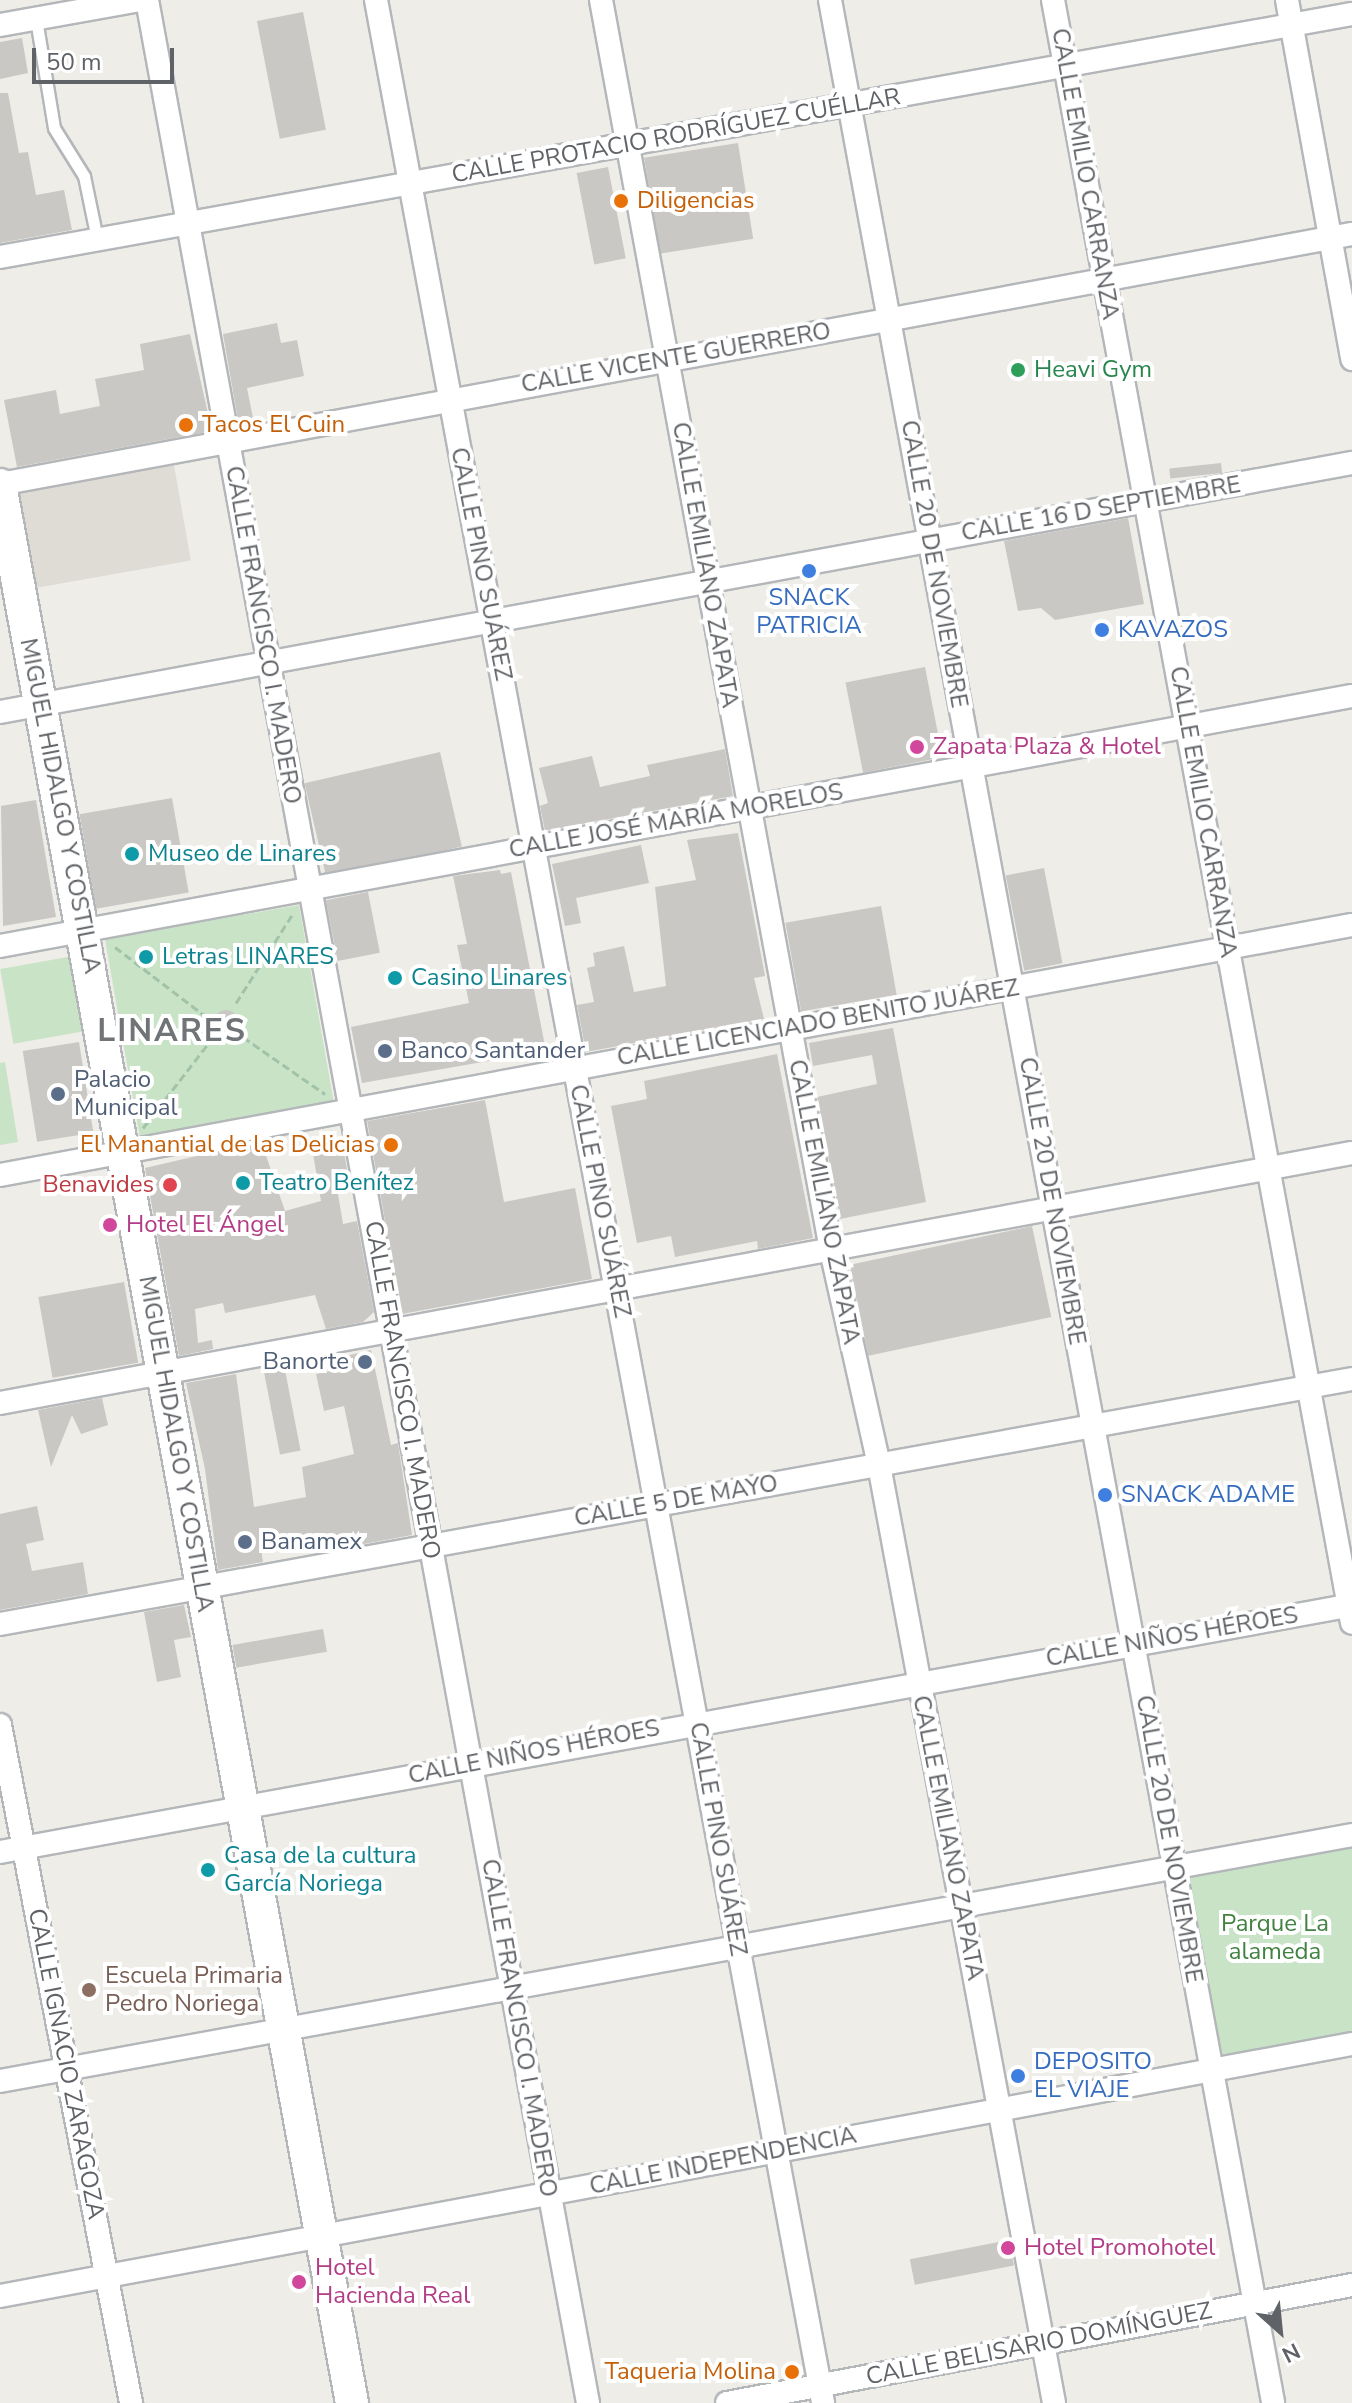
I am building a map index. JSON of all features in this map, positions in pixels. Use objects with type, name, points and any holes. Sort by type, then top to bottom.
[{"type":"main road","name":"MIGUEL HIDALGO Y COSTILLA","points":[[0,484],[41,704],[97,938],[134,1140],[163,1374],[286,2029],[352,2403]]},
{"type":"street","points":[[0,25],[144,0]]},
{"type":"street","name":"CALLE FRANCISCO I. MADERO","points":[[144,0],[188,223],[588,2403]]},
{"type":"street","name":"CALLE PINO SUÁREZ","points":[[376,0],[821,2394]]},
{"type":"street","name":"CALLE EMILIANO ZAPATA","points":[[601,0],[831,1250],[879,1465],[1054,2403]]},
{"type":"street","name":"CALLE 20 DE NOVIEMBRE","points":[[830,0],[1273,2403]]},
{"type":"street","name":"CALLE EMILIO CARRANZA","points":[[1053,0],[1351,1611]]},
{"type":"street","points":[[1287,0],[1341,236],[1352,359]]},
{"type":"street","name":"CALLE PROTACIO RODRÍGUEZ CUÉLLAR","points":[[0,257],[1352,14]]},
{"type":"street","name":"CALLE VICENTE GUERRERO","points":[[0,484],[1341,236]]},
{"type":"street","name":"CALLE 16 D SEPTIEMBRE","points":[[0,712],[1352,463]]},
{"type":"street","name":"CALLE JOSÉ MARÍA MORELOS","points":[[0,946],[97,938],[310,888],[1352,696]]},
{"type":"street","name":"CALLE LICENCIADO BENITO JUÁREZ","points":[[0,1175],[134,1140],[350,1110],[1352,925]]},
{"type":"street","points":[[0,1403],[1352,1153]]},
{"type":"street","name":"CALLE 5 DE MAYO","points":[[0,1624],[1352,1379]]},
{"type":"street","name":"CALLE NIÑOS HÉROES","points":[[0,1852],[919,1681],[1351,1611]]},
{"type":"street","name":"CALLE IGNACIO ZARAGOZA","points":[[0,1725],[131,2403]]},
{"type":"street","points":[[0,2081],[1352,1835]]},
{"type":"street","name":"CALLE INDEPENDENCIA","points":[[0,2296],[1352,2044]]},
{"type":"street","name":"CALLE BELISARIO DOMÍNGUEZ","points":[[727,2403],[821,2394],[1043,2344],[1352,2285]]},
{"type":"lane","points":[[36,19],[54,128],[84,176],[97,239]]},
{"type":"path","points":[[279,914],[294,911]]},
{"type":"path","points":[[294,911],[297,927]]},
{"type":"path","points":[[236,1003],[294,911]]},
{"type":"path","points":[[97,938],[126,941]]},
{"type":"path","points":[[97,938],[113,959]]},
{"type":"path","points":[[97,938],[204,1015]]},
{"type":"path","points":[[243,1037],[328,1096]]},
{"type":"path","points":[[134,1140],[211,1040]]},
{"type":"path","points":[[325,1080],[328,1096]]},
{"type":"path","points":[[312,1098],[328,1096]]},
{"type":"path","points":[[134,1140],[140,1113]]},
{"type":"path","points":[[134,1140],[158,1125]]},
{"type":"shaded area","points":[[174,465],[191,561],[31,589],[14,493]]},
{"type":"green space","points":[[299,905],[334,1103],[140,1137],[105,939]]},
{"type":"green space","points":[[79,955],[92,1030],[13,1044],[0,969]]},
{"type":"green space","points":[[5,1062],[18,1142],[0,1145],[0,1063]]},
{"type":"green space","name":"Parque La alameda","points":[[1352,1844],[1352,2043],[1218,2068],[1185,1875]]},
{"type":"building","points":[[303,12],[326,130],[280,139],[257,21]]},
{"type":"building","points":[[22,38],[28,73],[0,79],[0,42]]},
{"type":"building","points":[[0,93],[8,93],[19,153],[28,152],[36,195],[64,190],[72,230],[0,243]]},
{"type":"building","points":[[738,143],[753,239],[659,254],[644,158]]},
{"type":"building","points":[[608,167],[626,258],[594,264],[577,173]]},
{"type":"building","points":[[277,323],[281,343],[297,340],[304,376],[247,388],[254,423],[239,426],[223,334]]},
{"type":"building","points":[[190,334],[212,431],[17,467],[4,400],[56,390],[60,414],[100,406],[95,379],[144,370],[140,344]]},
{"type":"building","points":[[1221,463],[1222,473],[1170,478],[1169,468]]},
{"type":"building","points":[[1128,518],[1144,604],[1055,620],[1041,608],[1018,611],[1004,541]]},
{"type":"building","points":[[925,667],[943,757],[863,773],[845,682]]},
{"type":"building","points":[[725,749],[733,796],[545,831],[540,806],[548,803],[539,768],[592,756],[600,787],[650,776],[647,765]]},
{"type":"building","points":[[440,752],[462,847],[326,878],[305,783]]},
{"type":"building","name":"Museo de Linares","points":[[172,798],[189,893],[96,909],[79,814]]},
{"type":"building","points":[[36,800],[56,917],[3,926],[1,806]]},
{"type":"building","points":[[738,833],[765,976],[754,978],[764,1019],[586,1052],[577,1005],[594,1002],[587,968],[595,966],[593,953],[624,946],[634,992],[666,986],[655,887],[696,880],[687,840]]},
{"type":"building","points":[[641,845],[649,883],[576,898],[581,923],[565,926],[552,864]]},
{"type":"building","points":[[1044,868],[1063,963],[1024,971],[1006,875]]},
{"type":"building","points":[[500,870],[501,874],[511,872],[546,1051],[362,1083],[351,1027],[469,1003],[457,945],[467,944],[453,876]]},
{"type":"building","points":[[368,892],[380,953],[338,961],[326,900]]},
{"type":"building","points":[[881,906],[897,995],[801,1011],[785,923]]},
{"type":"building","points":[[226,1010],[235,1013],[238,1022],[235,1031],[226,1034],[217,1031],[214,1022],[217,1013]]},
{"type":"building","points":[[893,1028],[926,1202],[840,1219],[817,1097],[877,1084],[872,1055],[813,1066],[809,1043]]},
{"type":"building","name":"Palacio Municipal","points":[[79,1042],[93,1133],[37,1142],[23,1051]]},
{"type":"building","points":[[777,1054],[813,1238],[758,1249],[757,1241],[675,1257],[671,1236],[637,1243],[611,1106],[647,1099],[644,1081]]},
{"type":"building","points":[[485,1100],[504,1202],[575,1188],[592,1279],[402,1314],[367,1121]]},
{"type":"building","points":[[341,1137],[349,1179],[336,1182],[343,1224],[357,1221],[374,1312],[363,1322],[326,1329],[315,1295],[225,1313],[223,1303],[195,1309],[198,1343],[212,1340],[213,1349],[179,1356],[145,1168],[261,1141],[285,1211],[321,1201],[311,1142]]},
{"type":"building","points":[[1032,1226],[1051,1317],[868,1356],[849,1265]]},
{"type":"building","points":[[124,1282],[138,1363],[53,1378],[38,1297]]},
{"type":"building","points":[[371,1350],[391,1445],[398,1443],[412,1535],[316,1553],[313,1539],[261,1549],[263,1562],[218,1570],[205,1469],[186,1383],[236,1374],[254,1507],[306,1497],[302,1467],[354,1454],[344,1406],[324,1411],[316,1374],[335,1370],[333,1359]]},
{"type":"building","points":[[284,1365],[301,1450],[280,1454],[263,1369]]},
{"type":"building","points":[[102,1398],[108,1425],[81,1434],[72,1415],[51,1467],[38,1410]]},
{"type":"building","points":[[37,1506],[44,1540],[26,1544],[32,1571],[83,1562],[88,1594],[0,1610],[0,1514]]},
{"type":"building","points":[[184,1605],[191,1637],[174,1640],[181,1677],[157,1682],[144,1612]]},
{"type":"building","points":[[323,1629],[327,1652],[236,1668],[232,1645]]},
{"type":"building","points":[[1009,2240],[1014,2266],[915,2285],[910,2259]]},
{"type":"place","name":"Diligencias","points":[[621,201]]},
{"type":"place","name":"Heavi Gym","points":[[1018,370]]},
{"type":"place","name":"Tacos El Cuin","points":[[186,425]]},
{"type":"place","name":"SNACK PATRICIA","points":[[809,571]]},
{"type":"place","name":"KAVAZOS","points":[[1102,630]]},
{"type":"place","name":"Zapata Plaza & Hotel","points":[[917,747]]},
{"type":"place","name":"Museo de Linares","points":[[132,854]]},
{"type":"place","name":"Letras LINARES","points":[[146,957]]},
{"type":"place","name":"Casino Linares","points":[[395,978]]},
{"type":"place","name":"Banco Santander","points":[[385,1051]]},
{"type":"place","name":"Palacio Municipal","points":[[58,1094]]},
{"type":"place","name":"El Manantial de las Delicias","points":[[391,1145]]},
{"type":"place","name":"Teatro Benítez","points":[[243,1183]]},
{"type":"place","name":"Benavides","points":[[170,1185]]},
{"type":"place","name":"Hotel El Ángel","points":[[110,1225]]},
{"type":"place","name":"Banorte","points":[[365,1362]]},
{"type":"place","name":"SNACK ADAME","points":[[1105,1495]]},
{"type":"place","name":"Banamex","points":[[245,1542]]},
{"type":"place","name":"Casa de la cultura García Noriega","points":[[208,1870]]},
{"type":"place","name":"Escuela Primaria Pedro Noriega","points":[[89,1990]]},
{"type":"place","name":"DEPOSITO EL VIAJE","points":[[1018,2076]]},
{"type":"place","name":"Hotel Promohotel","points":[[1008,2248]]},
{"type":"place","name":"Hotel Hacienda Real","points":[[299,2282]]},
{"type":"place","name":"Taqueria Molina","points":[[792,2372]]},
{"type":"district","name":"LINARES","points":[[172,1031]]}]
